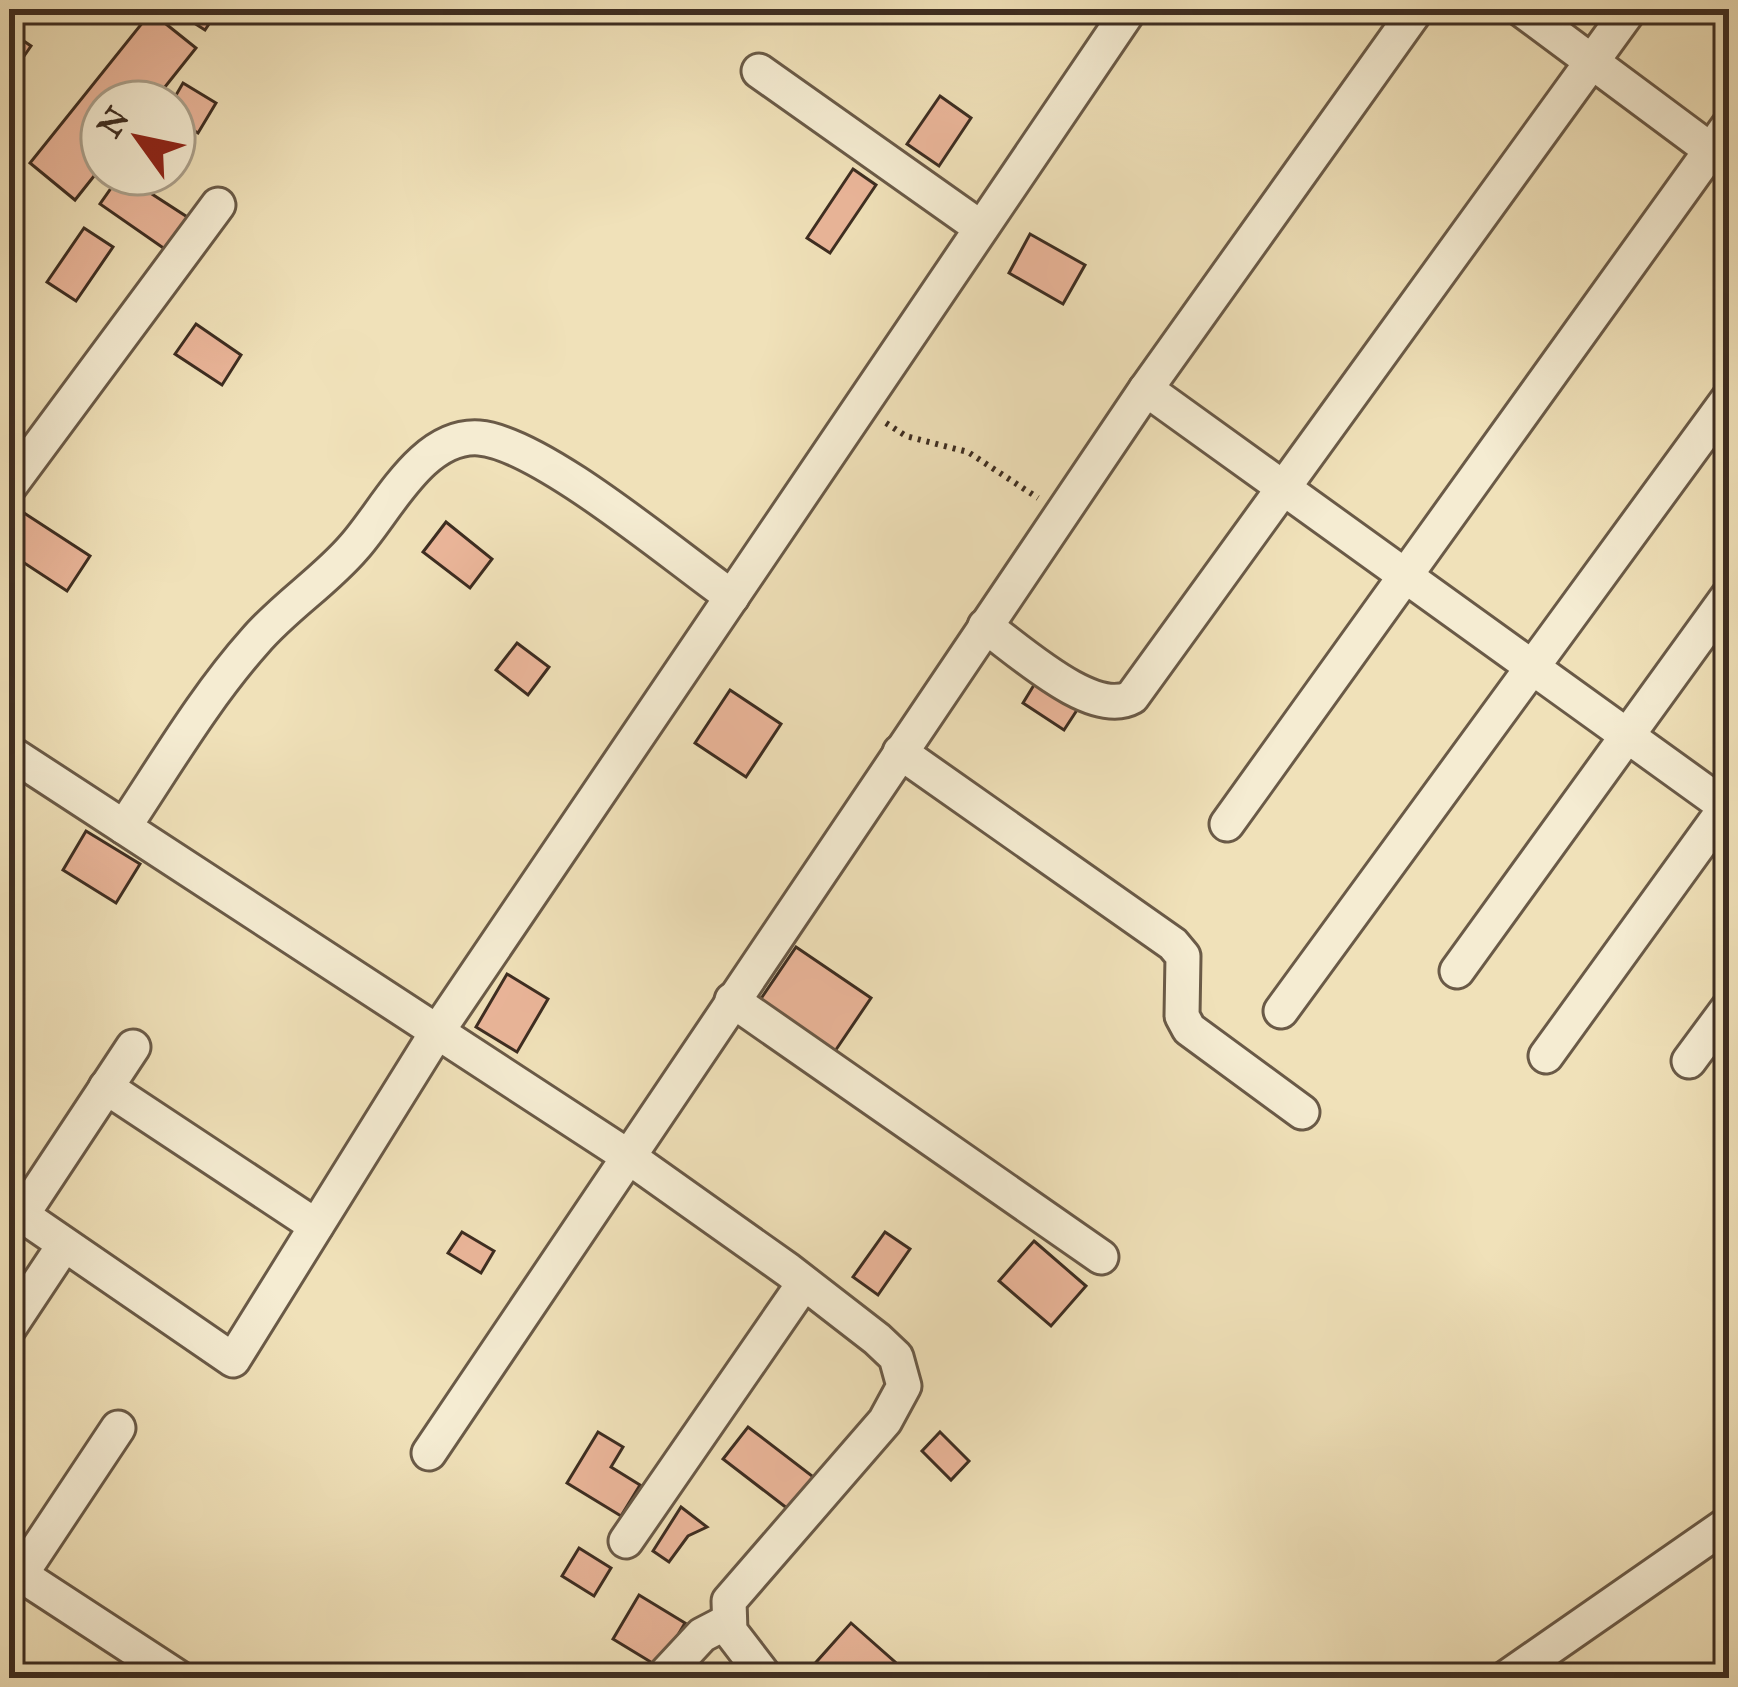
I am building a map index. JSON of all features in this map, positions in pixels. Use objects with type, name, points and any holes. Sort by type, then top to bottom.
[{"type":"street","points":[[133,1047],[22,1216],[233,1360],[437,1032],[1130,9]]},
{"type":"street","points":[[429,1454],[1061,513],[1417,9]]},
{"type":"street","points":[[1227,824],[1723,147],[1592,62],[1521,9]]},
{"type":"street","points":[[985,626],[1090,699],[1120,704],[1144,683],[1630,9]]},
{"type":"street","points":[[759,71],[981,228]]},
{"type":"street","points":[[9,487],[218,206]]},
{"type":"street","points":[[1146,389],[1728,806],[1546,1056]]},
{"type":"street","points":[[1281,1011],[1728,400]]},
{"type":"street","points":[[124,827],[250,646],[281,611],[328,574],[424,461],[450,441],[475,438],[528,453],[732,597]]},
{"type":"street","points":[[1457,971],[1729,595]]},
{"type":"street","points":[[9,752],[626,1155],[804,1282],[886,1348],[904,1373],[904,1386],[885,1420],[729,1601],[727,1622],[766,1678]]},
{"type":"street","points":[[900,752],[1173,944],[1183,956],[1183,1016],[1189,1029],[1302,1112]]},
{"type":"street","points":[[732,1000],[1101,1257]]},
{"type":"street","points":[[1689,1061],[1729,1007]]},
{"type":"street","points":[[106,1087],[316,1226]]},
{"type":"street","points":[[9,1328],[64,1245]]},
{"type":"street","points":[[626,1541],[804,1282]]},
{"type":"street","points":[[118,1428],[15,1571],[179,1678]]},
{"type":"street","points":[[1506,1678],[1729,1523]]},
{"type":"street","points":[[662,1678],[702,1635],[727,1622]]},
{"type":"path","points":[[861,407],[906,436],[968,452],[1061,513]]},
{"type":"building","points":[[172,9],[219,9],[205,30]]},
{"type":"building","points":[[151,12],[196,48],[172,78],[98,78]]},
{"type":"building","points":[[9,31],[31,46],[9,78]]},
{"type":"building","points":[[198,92],[216,103],[198,133]]},
{"type":"building","points":[[940,96],[971,118],[939,166],[907,144]]},
{"type":"building","points":[[78,103],[75,200],[30,163]]},
{"type":"building","points":[[853,169],[876,185],[830,253],[807,238]]},
{"type":"building","points":[[104,198],[158,198],[195,222],[172,254],[100,204]]},
{"type":"building","points":[[84,228],[113,247],[76,301],[47,282]]},
{"type":"building","points":[[1030,234],[1085,265],[1063,304],[1009,273]]},
{"type":"building","points":[[196,324],[241,355],[222,385],[175,354]]},
{"type":"building","points":[[21,511],[90,556],[67,591],[9,553],[9,530]]},
{"type":"building","points":[[446,522],[492,559],[470,588],[423,552]]},
{"type":"building","points":[[517,643],[549,667],[528,695],[496,670]]},
{"type":"building","points":[[1037,680],[1079,707],[1064,730],[1023,703]]},
{"type":"building","points":[[730,690],[781,724],[746,777],[695,743]]},
{"type":"building","points":[[86,831],[140,864],[116,903],[63,870]]},
{"type":"building","points":[[796,947],[871,998],[831,1057],[756,1006]]},
{"type":"building","points":[[507,974],[548,999],[517,1052],[476,1027]]},
{"type":"building","points":[[462,1232],[494,1251],[481,1273],[448,1253]]},
{"type":"building","points":[[885,1232],[910,1249],[878,1295],[853,1277]]},
{"type":"building","points":[[1034,1241],[1086,1286],[1051,1326],[999,1281]]},
{"type":"building","points":[[748,1427],[816,1479],[792,1512],[723,1459]]},
{"type":"building","points":[[598,1432],[623,1447],[611,1467],[640,1485],[621,1516],[567,1483]]},
{"type":"building","points":[[940,1432],[969,1461],[951,1480],[922,1451]]},
{"type":"building","points":[[681,1507],[707,1527],[688,1536],[669,1562],[653,1551]]},
{"type":"building","points":[[579,1548],[611,1568],[594,1596],[562,1576]]},
{"type":"building","points":[[639,1595],[685,1623],[659,1667],[613,1639]]},
{"type":"building","points":[[851,1623],[895,1662],[881,1678],[820,1678],[810,1669]]}]
